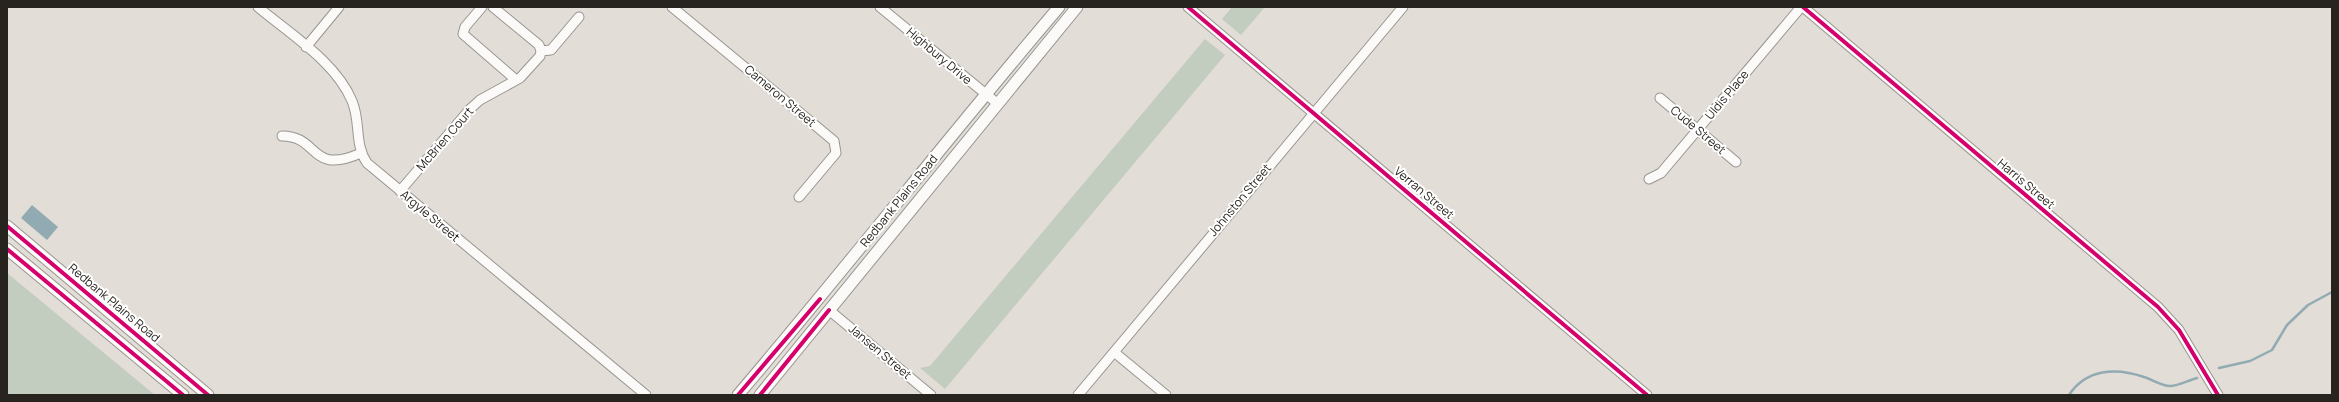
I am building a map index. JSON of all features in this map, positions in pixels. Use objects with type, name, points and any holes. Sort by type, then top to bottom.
[{"type":"main road","name":"Redbank Plains Road","points":[[738,395],[820,299],[985,94],[1059,7]]},
{"type":"main road","name":"Redbank Plains Road","points":[[760,395],[1077,7]]},
{"type":"main road","name":"Redbank Plains Road","points":[[7,226],[208,395]]},
{"type":"main road","points":[[7,249],[183,395]]},
{"type":"main road","points":[[820,299],[828,301],[855,269],[865,267]]},
{"type":"street","points":[[258,7],[336,74],[350,96],[355,110],[361,153],[336,162],[325,160],[303,142],[288,136],[282,136]]},
{"type":"street","points":[[306,47],[339,7]]},
{"type":"street","points":[[482,7],[465,27],[463,34],[516,80]]},
{"type":"street","points":[[493,7],[539,45],[541,51],[551,50],[579,16]]},
{"type":"street","name":"Highbury Drive","points":[[880,7],[998,104]]},
{"type":"street","name":"Verran Street","points":[[1188,7],[1647,395]]},
{"type":"street","name":"Johnston Street","points":[[1078,395],[1403,7]]},
{"type":"street","name":"Uldis Place","points":[[1649,178],[1661,173],[1802,7]]},
{"type":"street","name":"Harris Street","points":[[1802,7],[2158,307],[2179,330],[2218,394]]},
{"type":"street","name":"Cameron Street","points":[[677,9],[834,141],[836,153],[799,197]]},
{"type":"street","name":"McBrien Court","points":[[400,191],[470,109],[480,100],[528,72],[541,51]]},
{"type":"street","name":"Cude Street","points":[[1660,98],[1736,162]]},
{"type":"street","name":"Argyle Street","points":[[361,153],[367,163],[646,395]]},
{"type":"street","name":"Jansen Street","points":[[829,310],[931,395]]},
{"type":"street","points":[[1114,352],[1166,395]]},
{"type":"shaded area","points":[[1232,7],[1265,7],[1241,35],[1222,19]]},
{"type":"shaded area","points":[[1205,39],[1225,55],[945,389],[920,368],[930,366]]},
{"type":"shaded area","points":[[7,273],[155,395],[7,395]]},
{"type":"water","points":[[32,205],[58,227],[47,240],[21,218]]},
{"type":"waterway","points":[[2219,368],[2250,361],[2272,350],[2287,325],[2308,305],[2332,292]]},
{"type":"waterway","points":[[2069,395],[2076,386],[2084,380],[2102,372],[2112,371],[2133,374],[2170,386],[2197,378]]},
{"type":"cycle path","points":[[1188,7],[1647,395]]},
{"type":"cycle path","points":[[1803,7],[2158,307],[2179,330],[2218,395]]},
{"type":"cycle path","points":[[7,226],[208,395]]},
{"type":"cycle path","points":[[7,249],[183,395]]},
{"type":"cycle path","points":[[738,395],[820,299]]},
{"type":"cycle path","points":[[760,395],[829,310]]}]
